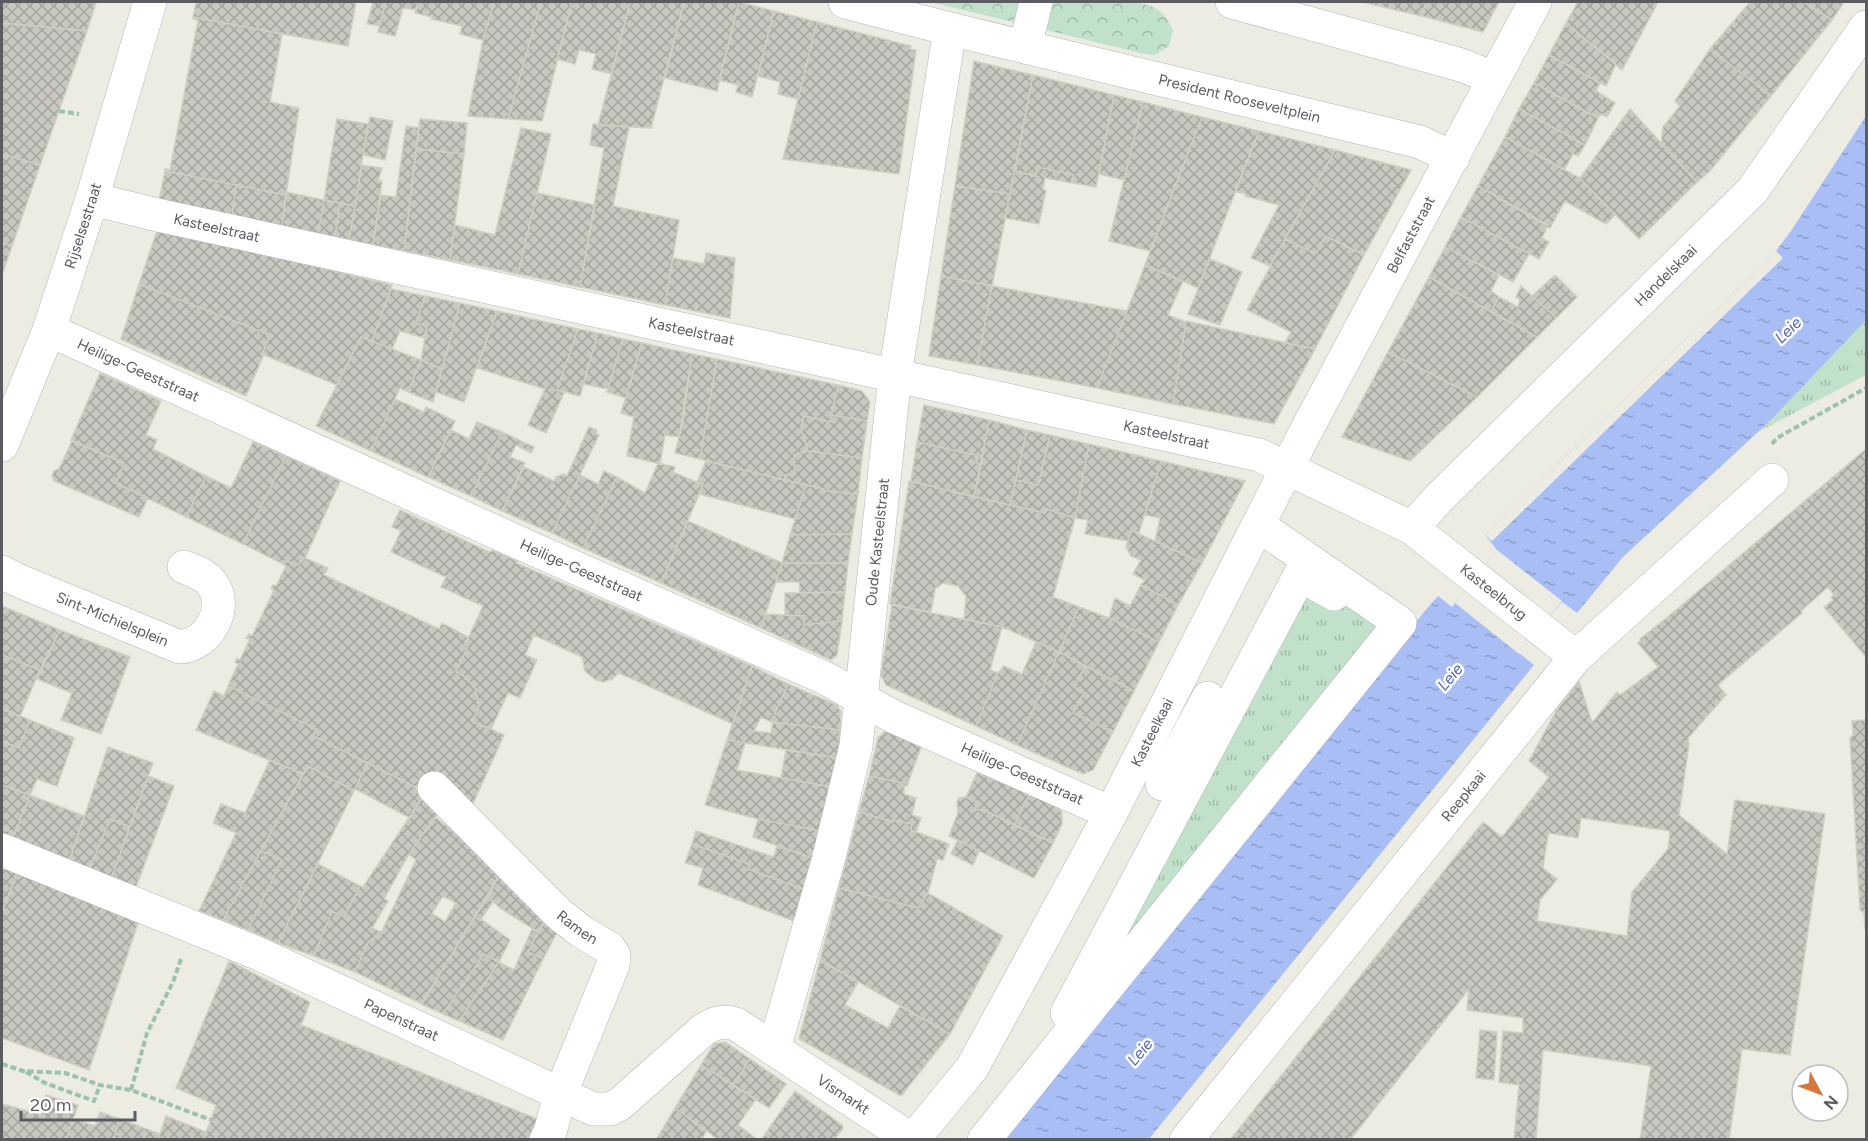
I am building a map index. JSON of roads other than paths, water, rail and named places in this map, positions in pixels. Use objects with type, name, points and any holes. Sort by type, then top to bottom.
[{"type":"street","name":"Rijselsestraat","points":[[2,445],[49,330],[92,199],[150,2]]},
{"type":"street","name":"President Rooseveltplein","points":[[844,2],[1420,142],[1453,158]]},
{"type":"street","points":[[1025,47],[1036,2]]},
{"type":"street","points":[[1232,2],[1271,6],[1461,65],[1494,78]]},
{"type":"street","name":"Belfaststraat","points":[[1288,468],[1535,2]]},
{"type":"street","name":"Handelskaai","points":[[1412,528],[1438,499],[1752,191],[1866,27]]},
{"type":"street","name":"Oude Kasteelstraat","points":[[774,1049],[831,850],[856,746],[896,375],[950,29]]},
{"type":"street","name":"Kasteelstraat","points":[[92,199],[1259,455],[1288,468]]},
{"type":"street","name":"Heilige-Geeststraat","points":[[49,330],[827,680],[892,716],[1111,813]]},
{"type":"street","points":[[1288,468],[1412,528]]},
{"type":"street","name":"Kasteelkaai","points":[[913,1140],[972,1068],[1111,813],[1288,468]]},
{"type":"street","name":"Reepkaai","points":[[1186,1140],[1576,657],[1772,480]]},
{"type":"street","name":"Kasteelbrug","points":[[1412,528],[1576,657]]},
{"type":"street","points":[[984,1140],[1066,1013],[1400,623],[1271,534]]},
{"type":"street","name":"Sint-Michielsplein","points":[[2,572],[180,647],[194,645],[209,632],[215,621],[218,603],[216,590],[210,580],[184,567]]},
{"type":"street","points":[[1066,1013],[1046,1003],[1214,701],[1300,575],[1396,629]]},
{"type":"street","name":"Ramen","points":[[434,788],[559,914],[582,932],[609,948],[614,956],[614,965],[560,1095]]},
{"type":"street","name":"Papenstraat","points":[[2,850],[257,953],[592,1109],[610,1109],[628,1098],[702,1031],[718,1022],[727,1021],[736,1024],[774,1049]]},
{"type":"street","name":"Vismarkt","points":[[774,1049],[913,1140]]},
{"type":"street","points":[[546,1140],[560,1095]]},
{"type":"water","name":"Leie","points":[[1866,116],[1866,320],[1771,420],[1623,557],[1577,613],[1562,602],[1519,653],[1534,665],[1149,1139],[997,1140],[1424,612],[1438,596],[1452,607],[1497,550],[1485,535],[1776,251]]}]
